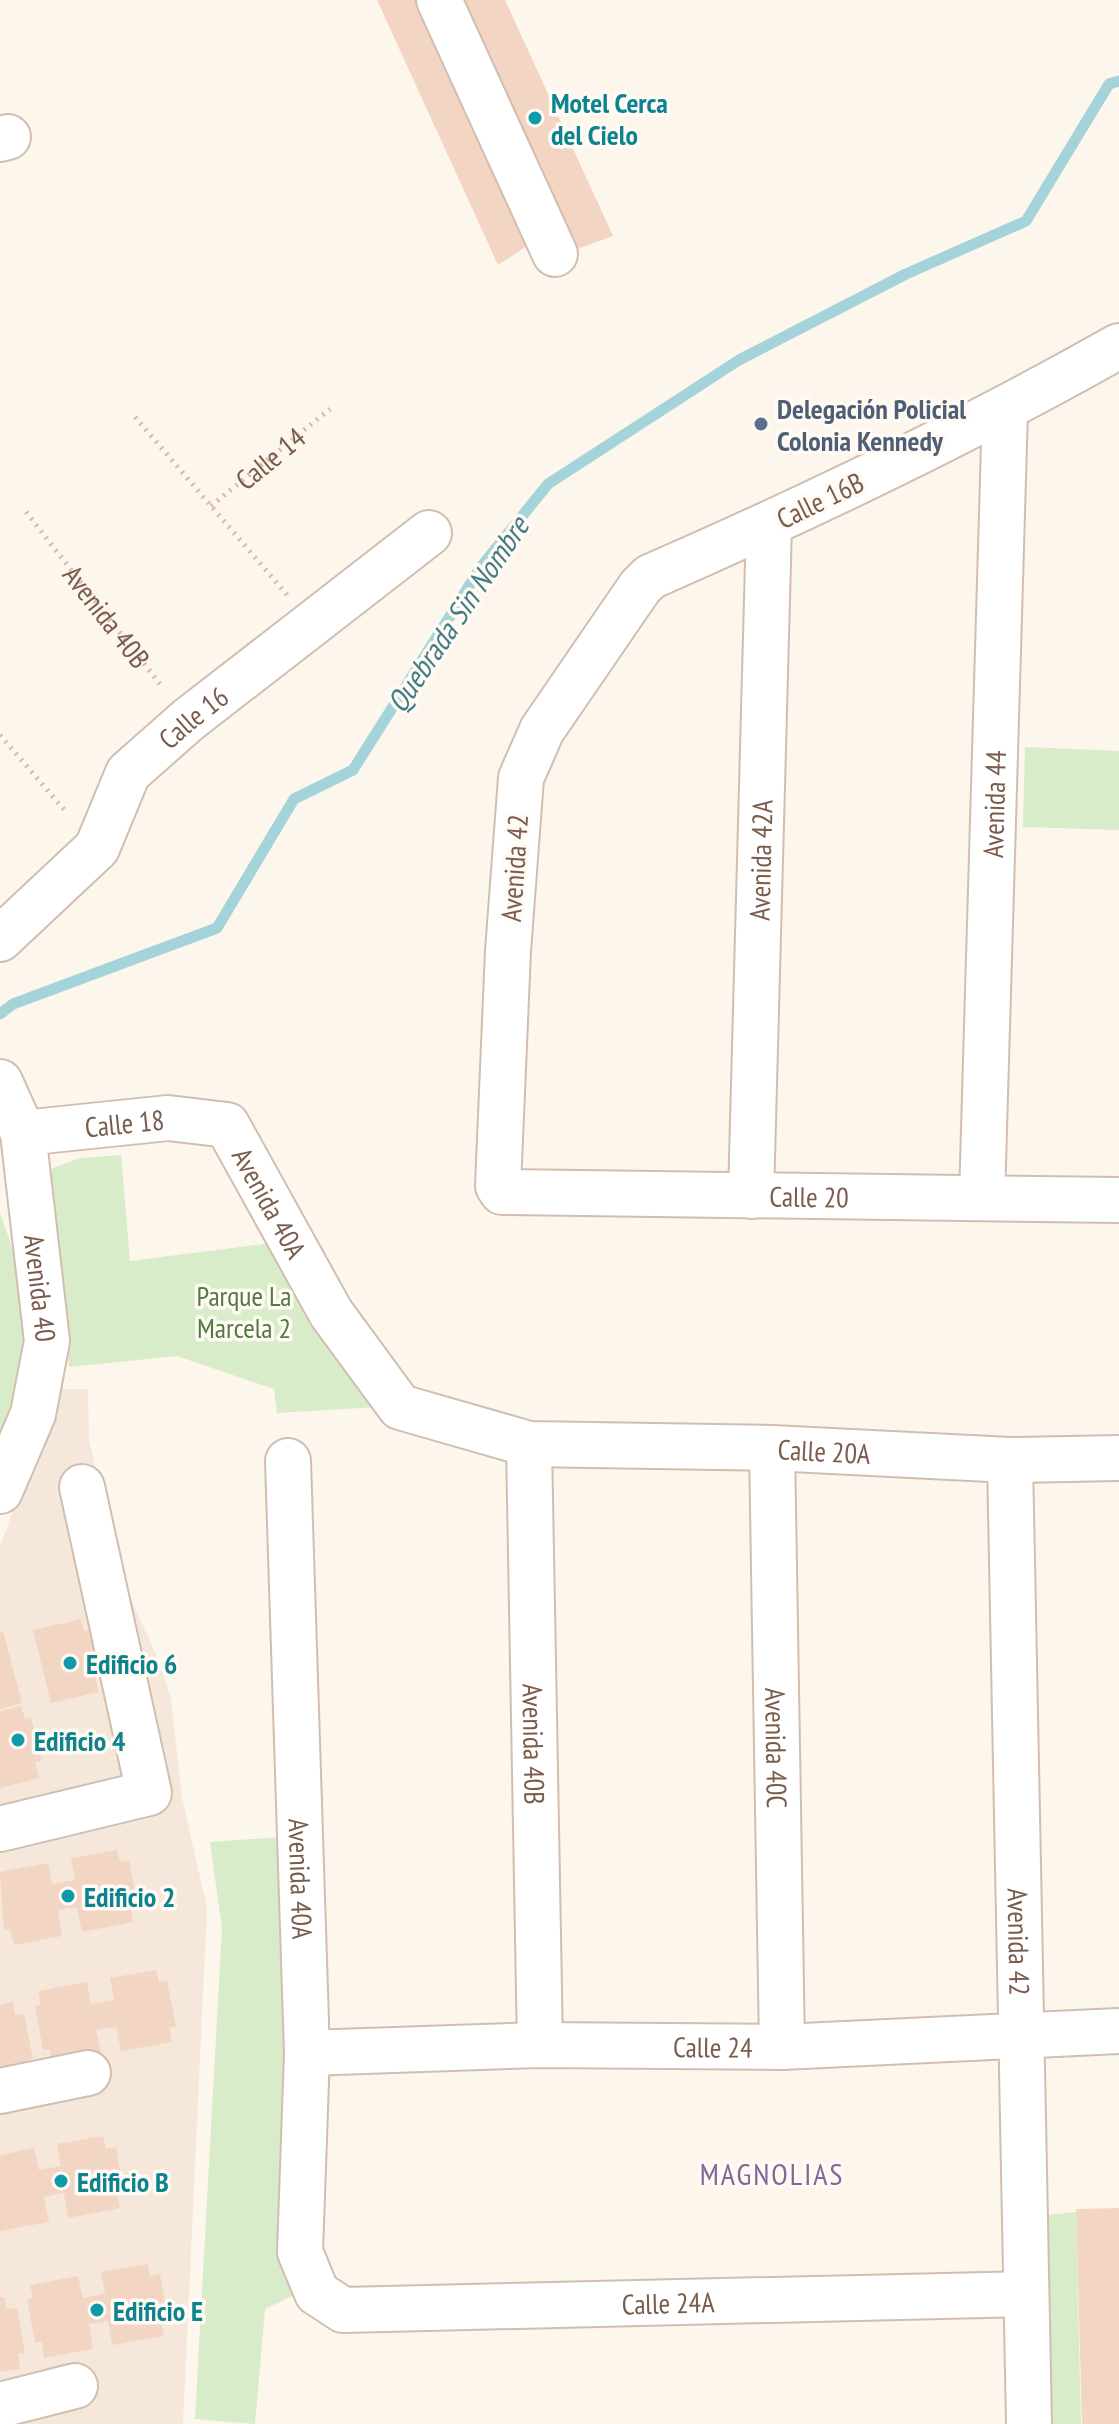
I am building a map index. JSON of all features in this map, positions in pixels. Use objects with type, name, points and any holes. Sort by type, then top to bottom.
[{"type":"street","points":[[439,0],[555,254]]},
{"type":"street","name":"Calle 16B","points":[[645,582],[1005,410],[1119,346]]},
{"type":"street","name":"Avenida 44","points":[[982,1198],[1005,410]]},
{"type":"street","name":"Avenida 42A","points":[[751,1196],[769,525]]},
{"type":"street","name":"Calle 16","points":[[0,939],[97,848],[128,773],[188,720],[429,533]]},
{"type":"street","name":"Avenida 42","points":[[499,1191],[508,951],[521,778],[542,730],[645,582]]},
{"type":"street","name":"Avenida 40","points":[[0,1082],[23,1133],[47,1341],[33,1414],[0,1491]]},
{"type":"street","name":"Calle 18","points":[[23,1133],[168,1118],[227,1125]]},
{"type":"street","name":"Avenida 40A","points":[[227,1125],[331,1313],[400,1407],[529,1444]]},
{"type":"street","name":"Calle 20","points":[[499,1191],[1119,1200]]},
{"type":"street","name":"Calle 20A","points":[[529,1444],[772,1448],[1010,1460],[1119,1458]]},
{"type":"street","name":"Avenida 40B","points":[[529,1444],[540,2045]]},
{"type":"street","name":"Avenida 40C","points":[[772,1448],[782,2047]]},
{"type":"street","name":"Avenida 42","points":[[1010,1460],[1024,2294],[1029,2424]]},
{"type":"street","name":"Avenida 40A","points":[[288,1461],[307,2053],[300,2252],[317,2293]]},
{"type":"street","points":[[0,1829],[149,1793],[82,1487]]},
{"type":"street","name":"Calle 24","points":[[307,2053],[540,2045],[782,2047],[1119,2031]]},
{"type":"street","points":[[0,2091],[88,2073]]},
{"type":"street","name":"Calle 24A","points":[[317,2293],[343,2310],[1024,2294]]},
{"type":"street","points":[[0,2405],[75,2386]]},
{"type":"path","name":"Calle 14","points":[[211,506],[330,409]]},
{"type":"path","points":[[135,417],[312,625]]},
{"type":"path","name":"Avenida 40B","points":[[26,512],[188,720]]},
{"type":"path","points":[[0,735],[97,848]]},
{"type":"shaded area","points":[[56,1389],[88,1389],[89,1440],[119,1573],[158,1659],[171,1698],[182,1797],[207,1908],[183,2424],[0,2424],[0,1547]]},
{"type":"green space","points":[[1025,747],[1119,751],[1119,830],[1023,827]]},
{"type":"green space","name":"Parque La Marcela 2","points":[[121,1155],[130,1261],[279,1242],[378,1407],[277,1413],[274,1389],[177,1356],[69,1367],[65,1295],[46,1187],[53,1168],[80,1158]]},
{"type":"green space","points":[[0,1214],[18,1272],[24,1333],[18,1393],[0,1452]]},
{"type":"green space","points":[[283,1837],[298,2293],[265,2309],[255,2424],[195,2419],[222,1929],[210,1842]]},
{"type":"green space","points":[[1076,2212],[1081,2424],[1052,2424],[1048,2215]]},
{"type":"building","name":"Motel Cerca del Cielo","points":[[377,0],[423,0],[533,242],[498,265]]},
{"type":"building","name":"Motel Cerca del Cielo","points":[[458,0],[505,0],[613,236],[572,251]]},
{"type":"building","name":"Edificio 6","points":[[81,1619],[84,1632],[91,1630],[101,1674],[95,1676],[99,1692],[51,1703],[33,1630]]},
{"type":"building","points":[[3,1631],[22,1703],[0,1709],[0,1632]]},
{"type":"building","name":"Edificio 4","points":[[21,1706],[25,1719],[31,1717],[42,1761],[35,1762],[39,1778],[0,1788],[0,1711]]},
{"type":"building","name":"Edificio 2","points":[[117,1850],[120,1862],[129,1861],[138,1906],[131,1908],[133,1922],[82,1932],[77,1907],[58,1910],[62,1936],[14,1945],[10,1929],[4,1930],[0,1872],[48,1863],[52,1884],[75,1880],[71,1858]]},
{"type":"building","points":[[156,1970],[159,1982],[167,1981],[176,2026],[169,2028],[172,2042],[121,2051],[116,2027],[96,2030],[102,2056],[53,2064],[49,2049],[43,2050],[35,2005],[41,2005],[38,1991],[87,1982],[91,2004],[114,2000],[110,1978]]},
{"type":"building","points":[[13,2002],[15,2015],[24,2014],[33,2059],[26,2061],[29,2075],[0,2080],[0,2005]]},
{"type":"building","name":"Edificio B","points":[[103,2136],[106,2149],[116,2147],[124,2193],[117,2194],[120,2208],[68,2218],[64,2193],[44,2197],[49,2222],[0,2231],[0,2155],[34,2148],[39,2170],[61,2166],[57,2144]]},
{"type":"building","points":[[1119,2208],[1119,2424],[1082,2424],[1076,2209]]},
{"type":"building","name":"Edificio E","points":[[148,2264],[150,2276],[160,2274],[168,2320],[161,2322],[164,2336],[112,2345],[108,2321],[89,2324],[93,2349],[44,2358],[42,2342],[35,2343],[27,2299],[33,2298],[30,2285],[78,2276],[83,2298],[105,2293],[101,2272]]},
{"type":"building","points":[[0,2297],[4,2297],[7,2309],[17,2308],[25,2353],[18,2354],[20,2369],[0,2372]]},
{"type":"waterway","name":"Quebrada Sin Nombre","points":[[0,1014],[13,1004],[217,928],[294,799],[353,770],[481,567],[548,484],[739,360],[906,274],[1026,221],[1109,84],[1119,81]]},
{"type":"place","name":"Motel Cerca del Cielo","points":[[535,118]]},
{"type":"place","name":"Delegación Policial Colonia Kennedy","points":[[761,424]]},
{"type":"place","name":"Edificio 6","points":[[70,1663]]},
{"type":"place","name":"Edificio 4","points":[[18,1740]]},
{"type":"place","name":"Edificio 2","points":[[68,1896]]},
{"type":"place","name":"Edificio B","points":[[61,2181]]},
{"type":"place","name":"Edificio E","points":[[97,2310]]},
{"type":"district","name":"MAGNOLIAS","points":[[772,2173]]}]
